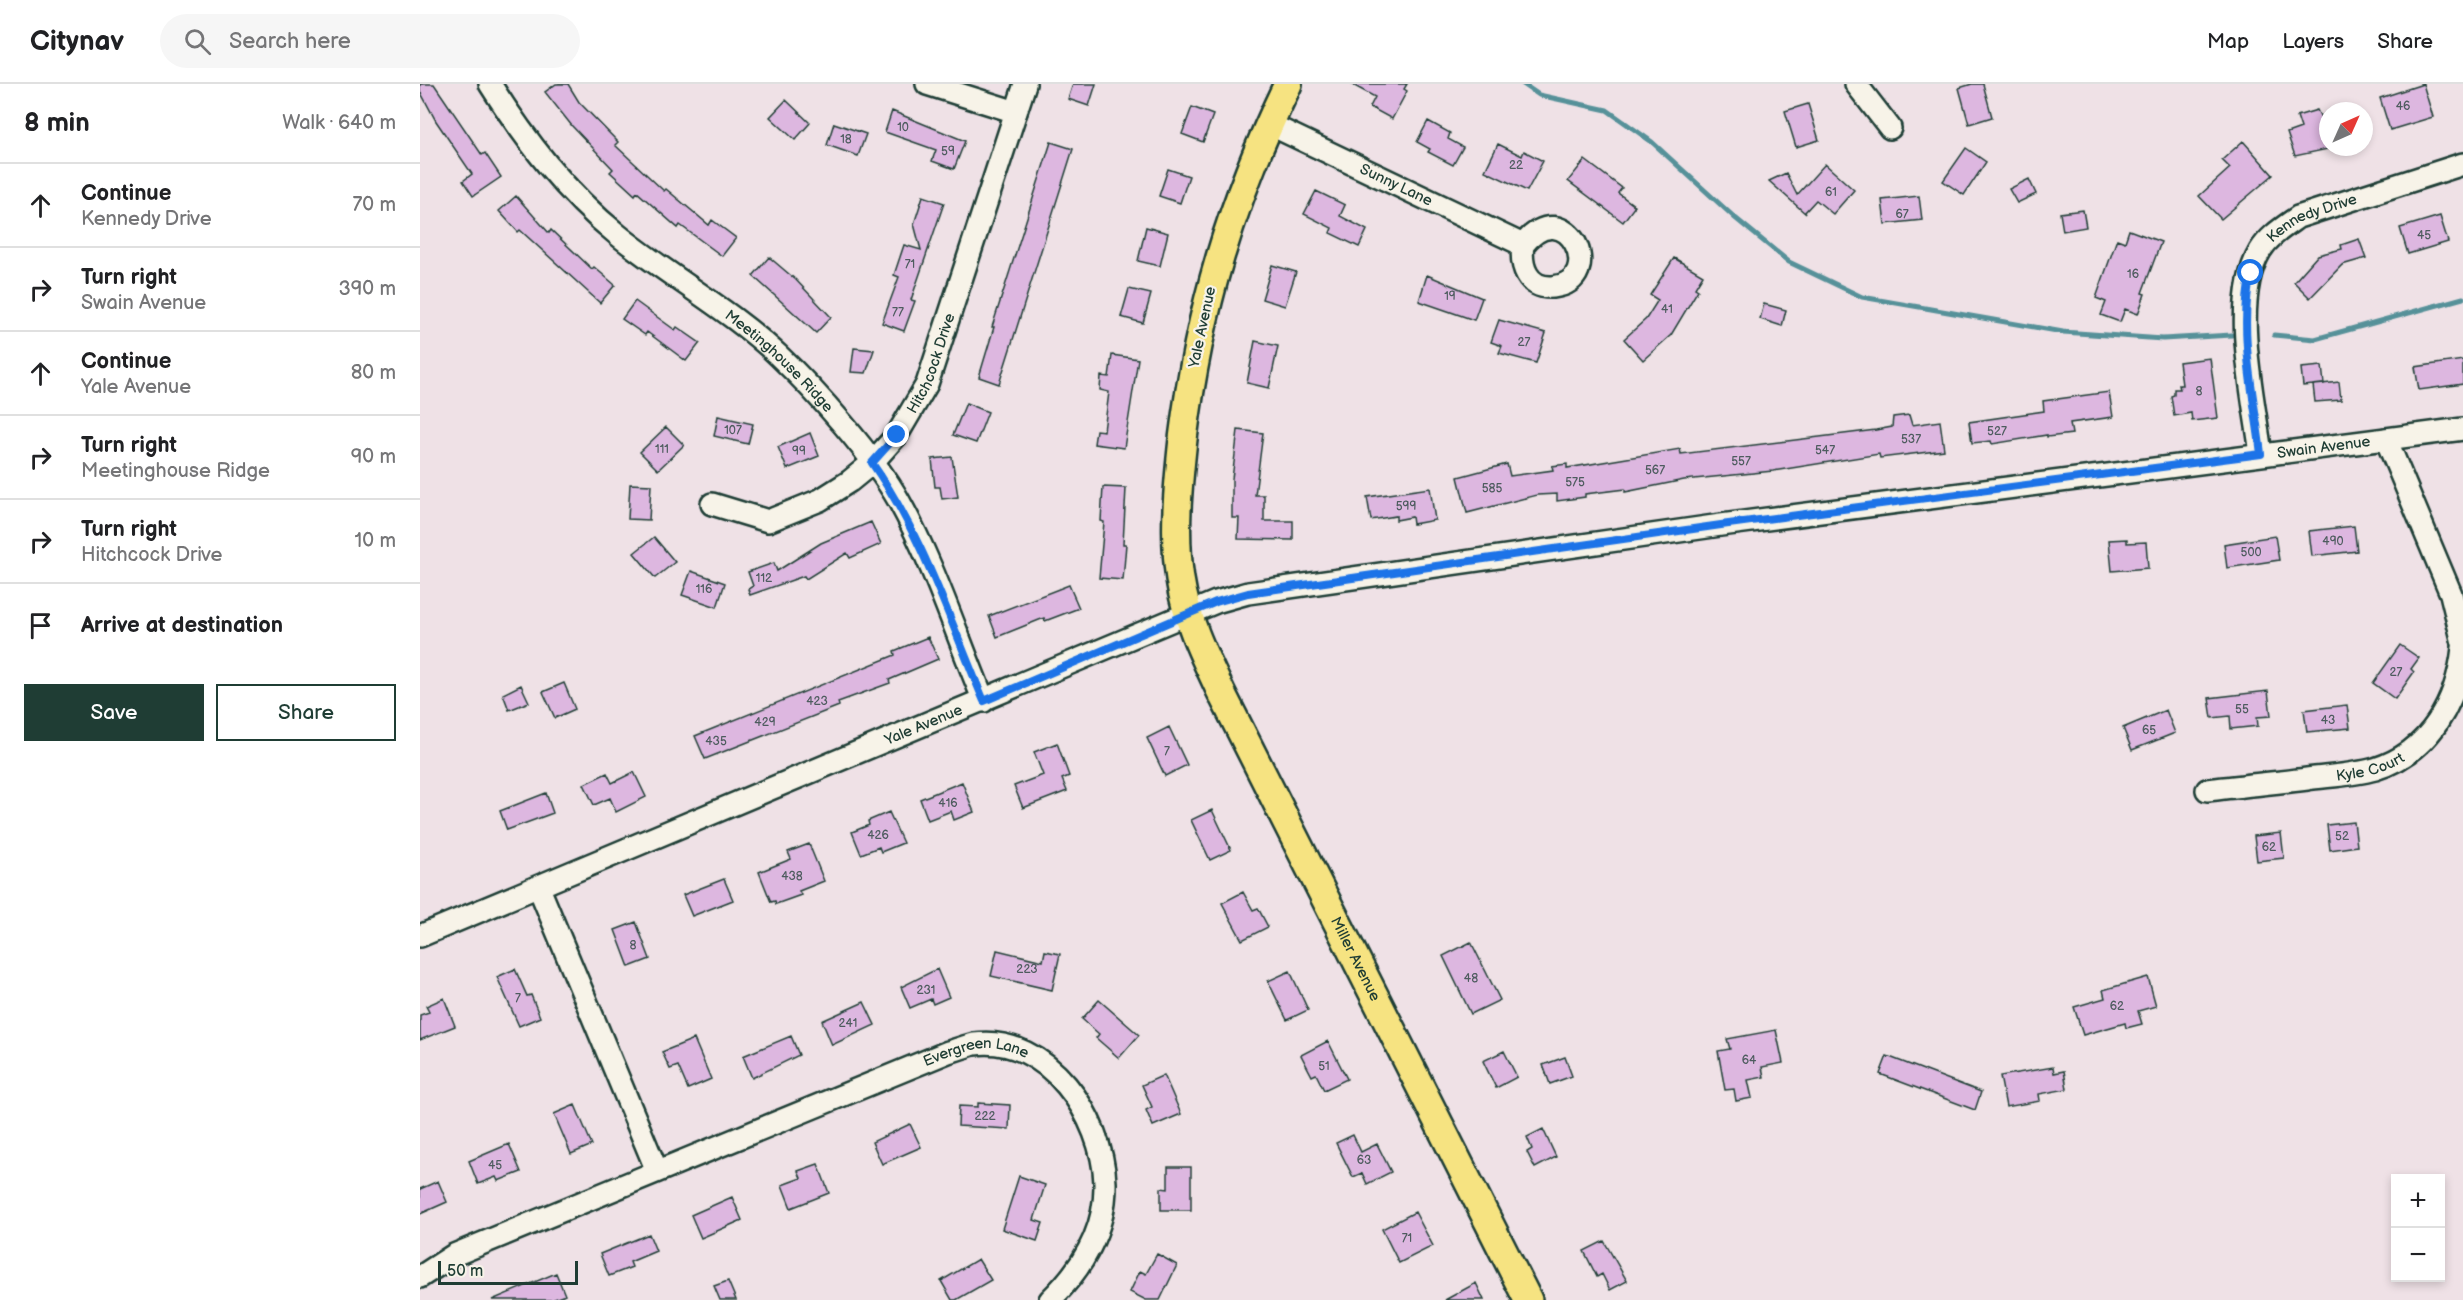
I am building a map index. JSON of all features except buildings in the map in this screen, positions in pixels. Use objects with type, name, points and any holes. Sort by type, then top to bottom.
[{"type":"main road","name":"Yale Avenue","points":[[1188,613],[1180,580],[1177,542],[1180,468],[1198,338],[1221,249],[1245,179],[1288,84]]},
{"type":"main road","name":"Miller Avenue","points":[[1188,613],[1201,648],[1232,714],[1528,1300]]},
{"type":"street","name":"Meetinghouse Ridge","points":[[490,84],[535,150],[573,195],[619,236],[736,319],[778,355],[872,463],[898,500],[934,574],[984,701]]},
{"type":"street","points":[[927,84],[1016,112]]},
{"type":"street","name":"Hitchcock Drive","points":[[712,504],[768,521],[820,500],[850,481],[872,463],[897,435],[927,384],[1025,84]]},
{"type":"street","points":[[1856,84],[1890,128]]},
{"type":"street","name":"Sunny Lane","points":[[1269,124],[1523,245]]},
{"type":"street","name":"Kennedy Drive","points":[[2261,454],[2245,323],[2245,299],[2251,273],[2260,251],[2276,233],[2298,217],[2463,164]]},
{"type":"street","name":"Swain Avenue","points":[[1188,613],[1216,602],[1286,586],[1721,525],[2463,429]]},
{"type":"street","points":[[2386,438],[2451,594],[2460,620],[2463,643]]},
{"type":"street","name":"Yale Avenue","points":[[420,936],[984,701],[1188,613]]},
{"type":"street","name":"Kyle Court","points":[[2207,790],[2349,774],[2375,769],[2399,759],[2420,743],[2439,723],[2453,699],[2460,673],[2463,648]]},
{"type":"street","points":[[539,888],[657,1172]]},
{"type":"street","name":"Evergreen Lane","points":[[420,1277],[454,1255],[948,1052],[975,1044],[1002,1046],[1030,1054],[1053,1070],[1073,1093],[1088,1121],[1099,1152],[1105,1183],[1094,1238],[1083,1261],[1050,1300]]},
{"type":"waterway","points":[[1523,84],[1539,95],[1607,110],[1652,142],[1734,217],[1789,262],[1862,297],[2063,332],[2163,339],[2232,335]]},
{"type":"waterway","points":[[2274,335],[2315,339],[2463,298]]},
{"type":"route","points":[[897,435],[872,463],[898,500],[934,574],[984,701],[1216,602],[1248,593],[1721,525],[2261,454],[2245,323],[2245,299],[2251,273]]}]
